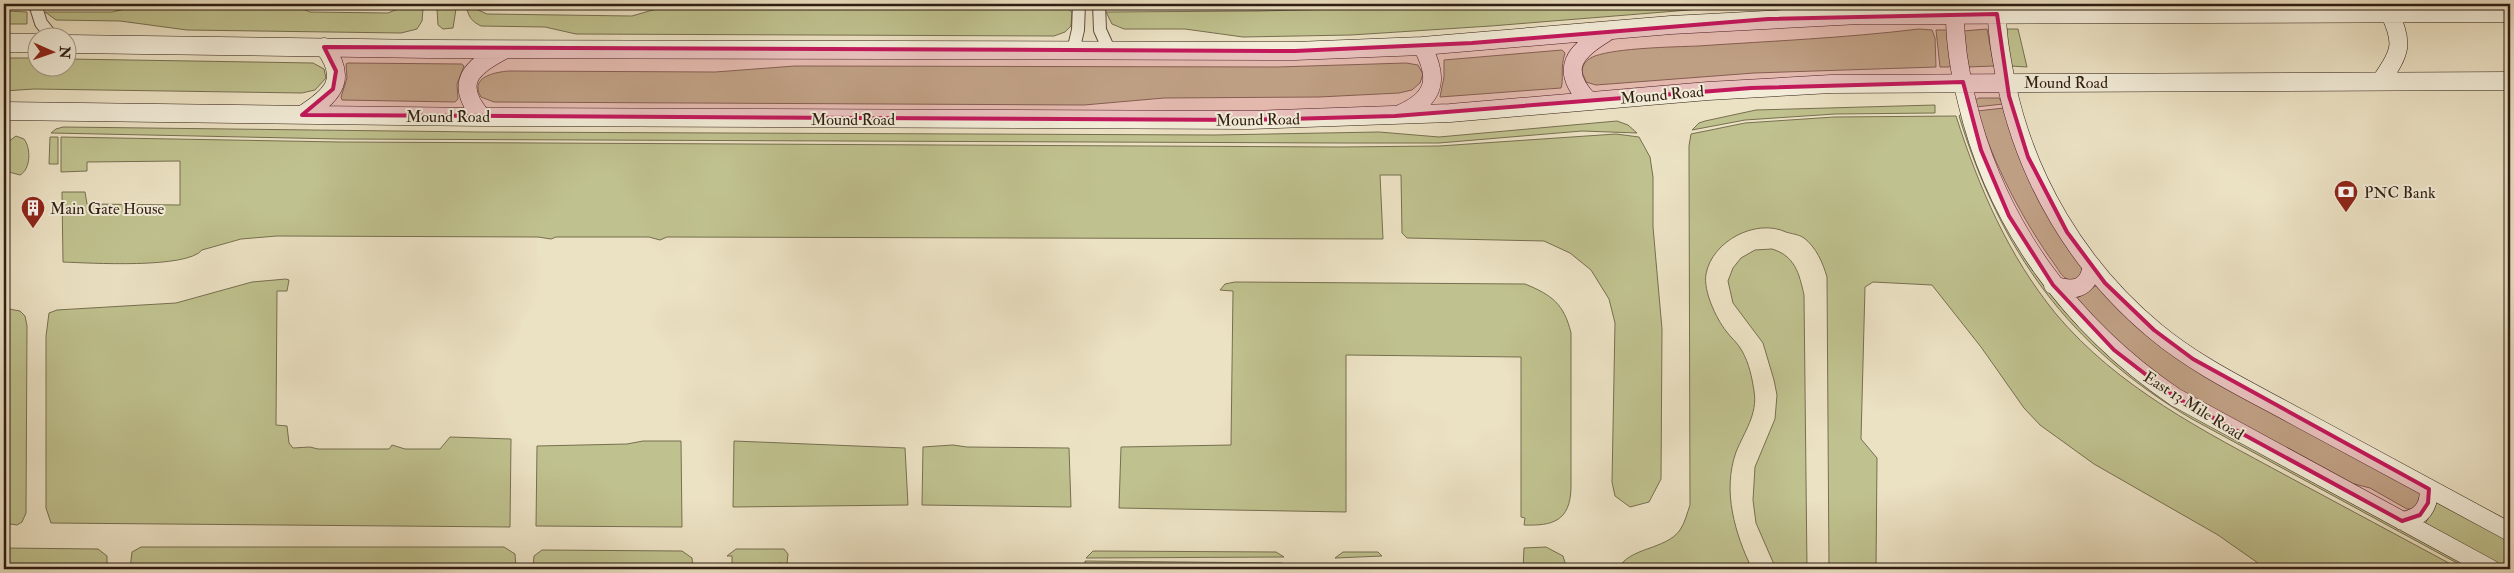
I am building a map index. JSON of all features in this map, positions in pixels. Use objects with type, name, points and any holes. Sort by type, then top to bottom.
[{"type":"main road","points":[[78,44],[507,49],[1295,52],[1422,46],[1610,30],[1955,9],[2390,14],[2510,13]]},
{"type":"main road","name":"East 13 Mile Road","points":[[1955,9],[1956,46],[1978,144],[2003,204],[2035,259],[2078,314],[2114,350],[2175,397],[2491,569]]},
{"type":"main road","points":[[1997,9],[2006,82],[2016,124],[2037,178],[2067,232],[2092,266],[2135,313],[2193,359],[2510,532]]},
{"type":"main road","points":[[2381,81],[2395,59],[2400,43],[2390,14]]},
{"type":"main road","points":[[1589,101],[1576,86],[1572,67],[1581,51],[1610,30]]},
{"type":"main road","points":[[4,43],[28,43]]},
{"type":"main road","points":[[1395,116],[1421,102],[1432,87],[1433,69],[1422,46]]},
{"type":"main road","points":[[302,115],[321,102],[333,88],[336,71],[330,55],[324,47]]},
{"type":"main road","points":[[482,117],[469,97],[467,90],[470,76],[484,61],[507,49]]},
{"type":"main road","name":"Mound Road","points":[[4,111],[482,117],[1248,120],[1395,116],[1775,86],[1963,82],[2510,82]]},
{"type":"main road","points":[[2053,284],[2065,289],[2080,288],[2088,280],[2092,266]]},
{"type":"main road","points":[[2402,521],[2412,519],[2424,510],[2429,489]]},
{"type":"street","points":[[35,4],[41,23],[45,28]]},
{"type":"street","points":[[1073,51],[1078,30],[1079,4]]},
{"type":"street","points":[[1099,4],[1100,30],[1110,52]]},
{"type":"highlighted area","points":[[1997,14],[2009,96],[2028,157],[2067,232],[2105,283],[2154,330],[2193,359],[2429,489],[2428,503],[2420,515],[2402,521],[2175,397],[2114,350],[2053,285],[2009,216],[1981,150],[1963,82],[1751,88],[1395,116],[1249,120],[302,115],[333,89],[336,71],[324,47],[1295,51],[1472,43],[1768,19]]},
{"type":"green space","points":[[1539,4],[1763,4],[1491,26],[1351,35],[1243,37],[1185,29],[1124,29],[1112,24],[1106,12],[1259,11]]},
{"type":"green space","points":[[143,5],[296,6],[310,12],[388,13],[400,8],[423,9],[422,21],[417,29],[401,33],[187,30],[120,21],[56,20],[45,12],[112,12]]},
{"type":"green space","points":[[474,8],[487,14],[632,16],[656,9],[1068,9],[1072,12],[1071,26],[1065,32],[1054,36],[576,34],[545,27],[481,26],[469,15],[467,9]]},
{"type":"green space","points":[[437,9],[456,9],[453,28],[443,29],[438,25]]},
{"type":"green space","points":[[8,11],[27,12],[27,24],[9,24]]},
{"type":"green space","points":[[1919,29],[1932,30],[1935,38],[1936,67],[1754,73],[1596,85],[1586,82],[1582,72],[1585,62],[1595,56],[1617,51],[1836,37]]},
{"type":"green space","points":[[1987,29],[1994,66],[1968,67],[1963,31]]},
{"type":"green space","points":[[2007,29],[2018,29],[2027,67],[2011,66]]},
{"type":"green space","points":[[1936,30],[1947,30],[1952,64],[1949,67],[1940,67]]},
{"type":"green space","points":[[1562,50],[1565,53],[1561,88],[1440,97],[1444,77],[1444,60]]},
{"type":"green space","points":[[4,58],[28,58],[28,78],[78,78],[78,59],[313,63],[324,69],[326,78],[315,90],[302,93],[34,89],[4,91]]},
{"type":"green space","points":[[1406,63],[1418,65],[1423,74],[1420,83],[1412,90],[1399,93],[1319,97],[1164,98],[1084,105],[494,102],[481,97],[478,90],[478,85],[485,77],[509,71],[715,72],[795,66],[1277,67]]},
{"type":"green space","points":[[346,64],[462,64],[464,66],[457,84],[458,99],[455,102],[342,100],[341,97],[347,78]]},
{"type":"green space","points":[[1979,98],[1999,98],[2003,104],[1976,107],[1975,100]]},
{"type":"green space","points":[[1935,105],[1935,113],[1835,114],[1745,120],[1692,130],[1699,123],[1705,121],[1756,110]]},
{"type":"green space","points":[[2004,108],[2082,265],[2078,279],[2067,279],[2060,273],[2031,229],[2000,171],[1977,111]]},
{"type":"green space","points":[[1961,114],[2006,222],[2025,258],[2052,296],[2084,332],[2119,364],[2137,379],[2475,569],[2468,569],[2192,419],[2148,391],[2109,360],[2075,327],[2045,291],[2018,252],[1996,210],[1976,165],[1959,116]]},
{"type":"green space","points":[[1956,116],[1985,195],[2009,244],[2039,292],[2080,340],[2134,386],[2164,406],[2256,459],[2460,569],[2265,568],[2218,535],[2094,464],[2040,425],[2024,408],[1981,347],[1932,285],[1873,282],[1865,287],[1861,439],[1877,458],[1876,569],[1829,569],[1827,277],[1819,256],[1804,238],[1774,228],[1762,228],[1749,230],[1737,235],[1726,243],[1710,262],[1706,274],[1706,288],[1711,304],[1726,331],[1739,345],[1750,371],[1754,391],[1754,407],[1750,423],[1736,452],[1730,482],[1732,512],[1740,541],[1752,569],[1618,569],[1630,556],[1674,537],[1685,521],[1690,505],[1689,146],[1691,134],[1745,123],[1834,117]]},
{"type":"green space","points":[[1617,121],[1628,125],[1637,133],[1582,131],[1439,143],[1341,143],[340,139],[51,133],[63,127],[479,132],[1215,135],[1379,132],[1439,137]]},
{"type":"green space","points":[[1616,134],[1639,137],[1650,157],[1653,177],[1653,227],[1662,329],[1661,479],[1649,502],[1630,507],[1615,496],[1612,482],[1615,323],[1609,299],[1591,270],[1570,253],[1544,241],[1407,238],[1402,233],[1401,175],[1380,175],[1383,239],[667,237],[660,240],[649,237],[556,237],[551,239],[538,237],[277,236],[241,239],[202,250],[193,256],[178,260],[137,264],[63,262],[62,192],[85,192],[87,204],[180,205],[180,161],[87,162],[87,171],[61,172],[61,137],[340,142],[1341,147],[1439,146]]},
{"type":"green space","points":[[16,136],[24,139],[29,153],[26,168],[20,175],[9,172],[6,166],[5,144]]},
{"type":"green space","points":[[50,137],[58,137],[58,164],[49,164]]},
{"type":"green space","points":[[1772,249],[1786,256],[1795,266],[1804,295],[1807,569],[1776,569],[1756,523],[1753,500],[1755,467],[1775,419],[1777,395],[1763,343],[1733,303],[1728,281],[1733,268],[1741,258],[1755,250]]},
{"type":"green space","points":[[289,280],[287,291],[277,291],[276,425],[287,426],[289,443],[293,448],[389,449],[392,445],[405,449],[440,449],[450,437],[511,439],[510,527],[51,523],[46,508],[46,336],[49,313],[57,310],[176,303],[252,282]]},
{"type":"green space","points":[[1235,282],[1525,284],[1543,292],[1555,302],[1565,315],[1571,333],[1571,488],[1570,499],[1563,514],[1551,522],[1534,525],[1524,525],[1525,518],[1521,517],[1521,357],[1346,355],[1346,512],[1119,508],[1121,447],[1231,445],[1233,291],[1220,290],[1225,284]]},
{"type":"green space","points":[[2095,286],[2098,286],[2113,301],[2420,493],[2421,503],[2413,509],[2407,509],[2370,488],[2339,480],[2177,389],[2126,351],[2076,299]]},
{"type":"green space","points":[[9,309],[20,311],[25,316],[27,326],[26,513],[22,522],[17,525],[4,523],[4,312]]},
{"type":"green space","points":[[643,441],[681,441],[682,527],[536,526],[537,446],[627,444]]},
{"type":"green space","points":[[734,441],[905,448],[908,505],[733,507]]},
{"type":"green space","points":[[953,445],[967,447],[1069,448],[1071,507],[922,505],[923,447]]},
{"type":"green space","points":[[2436,502],[2510,541],[2510,569],[2505,569],[2424,526]]},
{"type":"green space","points":[[141,547],[504,547],[515,554],[516,569],[130,569],[132,552]]},
{"type":"green space","points":[[1546,547],[1563,556],[1567,569],[1523,569],[1524,548]]},
{"type":"green space","points":[[4,548],[98,549],[107,556],[107,569],[4,569]]},
{"type":"green space","points":[[736,549],[784,549],[788,554],[787,564],[779,563],[778,567],[732,566],[732,556],[727,556]]},
{"type":"green space","points":[[542,550],[682,551],[692,558],[693,569],[533,569],[534,556]]},
{"type":"green space","points":[[1093,551],[1276,552],[1284,557],[1086,558]]},
{"type":"green space","points":[[1343,552],[1378,552],[1382,556],[1335,558]]},
{"type":"green space","points":[[1085,561],[1282,563],[1282,569],[1085,569]]},
{"type":"green space","points":[[1335,564],[1373,564],[1373,569],[1335,569]]},
{"type":"place","name":"PNC Bank","points":[[2346,213]]},
{"type":"place","name":"Main Gate House","points":[[33,229]]}]
